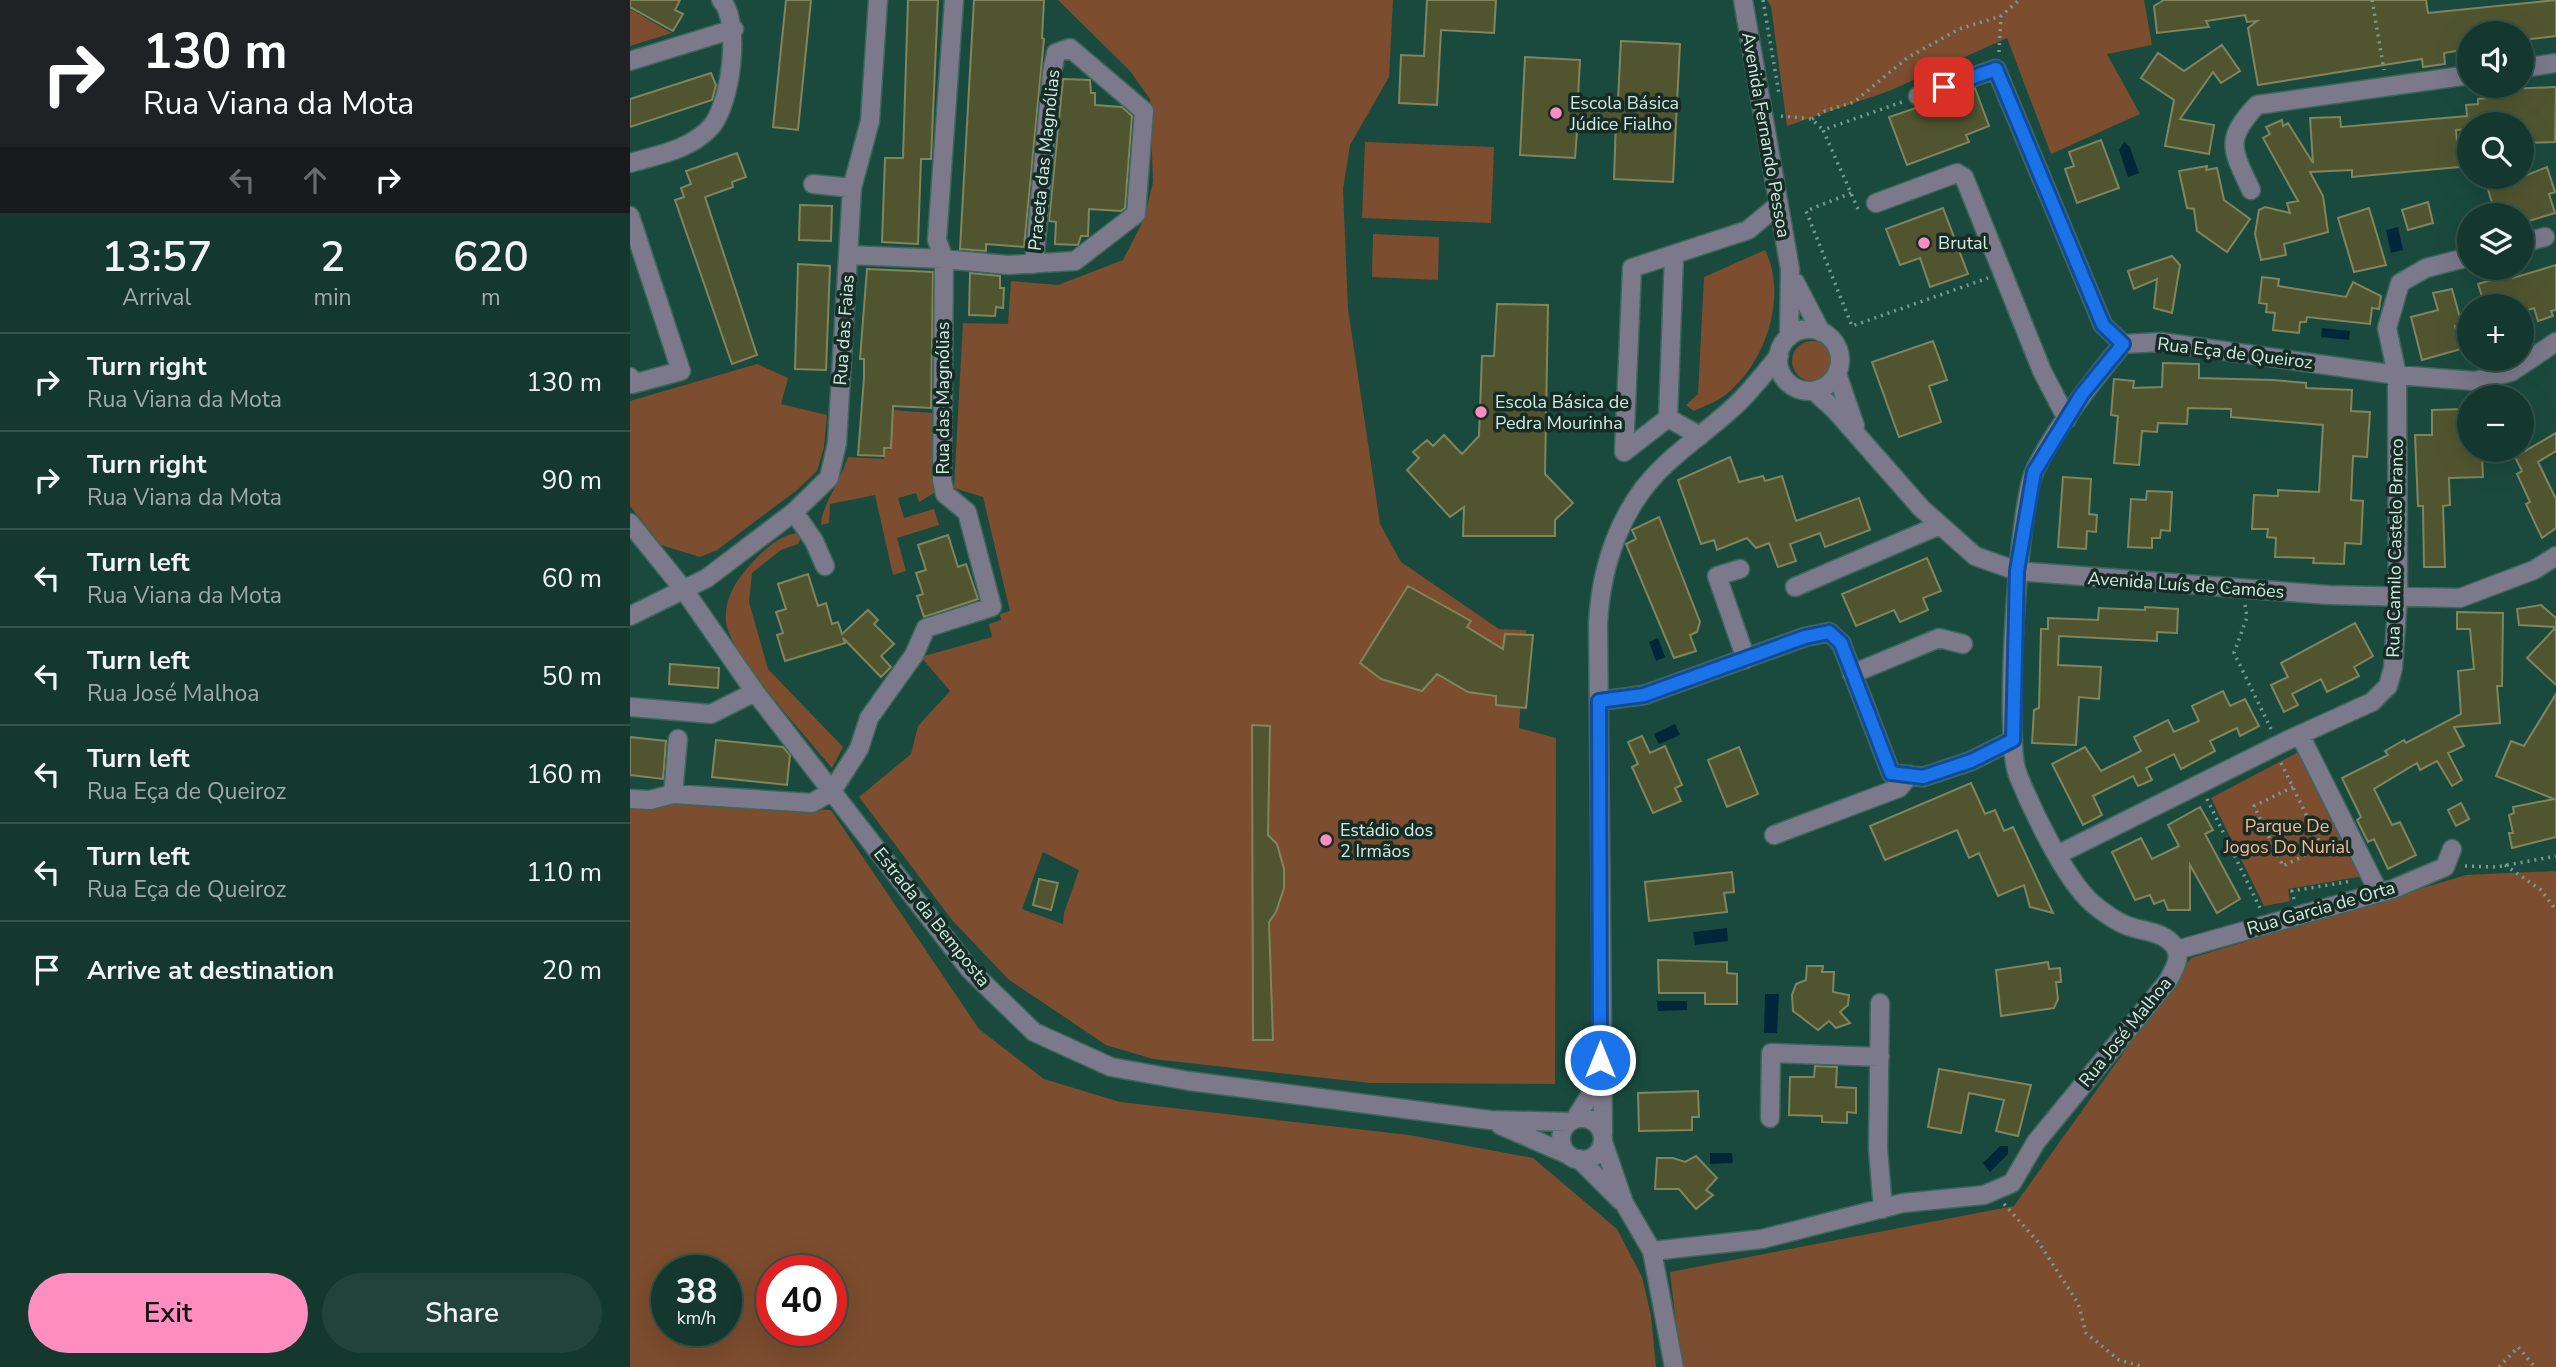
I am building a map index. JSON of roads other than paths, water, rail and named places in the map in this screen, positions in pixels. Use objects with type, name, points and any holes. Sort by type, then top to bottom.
[{"type":"street","points":[[630,163],[679,149],[711,128],[726,98],[733,29],[728,7],[721,0]]},
{"type":"street","name":"Rua das Faias","points":[[630,617],[707,578],[794,512],[829,478],[837,443],[852,188],[870,121],[878,0]]},
{"type":"street","name":"Rua das Magnólias","points":[[832,791],[859,749],[869,718],[914,655],[926,628],[989,610],[993,602],[967,512],[945,494],[942,480],[944,258],[937,240],[954,0]]},
{"type":"street","name":"Avenida Fernando Pessoa","points":[[1743,0],[1790,269]]},
{"type":"street","points":[[630,61],[733,29]]},
{"type":"street","name":"Praceta das Magnólias","points":[[1070,48],[1143,111],[1136,214],[1075,261],[1034,264],[1052,72],[1056,52],[1070,48]]},
{"type":"street","points":[[2534,66],[2556,63]]},
{"type":"street","points":[[1918,96],[1996,69],[2103,325],[2123,344],[2067,419],[2034,472],[2017,571],[2013,740],[2016,772],[2057,855],[2091,902],[2125,925],[2167,938],[2177,950]]},
{"type":"street","points":[[2251,190],[2234,153],[2236,127],[2257,105],[2457,77]]},
{"type":"street","points":[[1876,203],[1960,174],[2042,371],[2067,419]]},
{"type":"street","points":[[813,184],[852,188]]},
{"type":"street","points":[[1668,418],[1624,452],[1632,268],[1748,230],[1778,205]]},
{"type":"street","points":[[630,216],[681,371],[632,384],[630,377]]},
{"type":"street","points":[[2534,240],[2545,237]]},
{"type":"street","points":[[849,255],[944,258],[1008,265],[1034,264]]},
{"type":"street","points":[[1668,418],[1674,255]]},
{"type":"street","name":"Rua Camilo Castelo Branco","points":[[2057,855],[2279,753],[2300,735],[2372,702],[2388,687],[2393,668],[2398,596],[2397,375],[2386,328],[2400,283],[2426,268],[2457,260]]},
{"type":"street","points":[[1779,356],[1785,380],[1793,387],[1814,391],[1823,388],[1837,374],[1840,365],[1836,345],[1821,332],[1800,296],[1790,269]]},
{"type":"street","points":[[1674,1367],[1651,1251],[1624,1203],[1603,1138],[1600,1060],[1599,610],[1615,536],[1642,492],[1657,474],[1738,402],[1779,356],[1789,337],[1790,269]]},
{"type":"street","points":[[1789,337],[1804,330],[1821,332]]},
{"type":"street","name":"Rua Eça de Queiroz","points":[[2123,344],[2161,342],[2397,375],[2475,381],[2511,372],[2556,342]]},
{"type":"street","points":[[1837,374],[1861,439]]},
{"type":"street","points":[[1738,402],[1785,380]]},
{"type":"street","name":"Avenida Luís de Camões","points":[[1814,391],[1861,439],[1921,509],[1975,556],[2017,571],[2242,589],[2460,598],[2533,570],[2556,556]]},
{"type":"street","points":[[1668,418],[1700,436]]},
{"type":"street","points":[[794,512],[814,541],[825,566]]},
{"type":"street","name":"Estrada da Bemposta","points":[[630,523],[684,590],[755,692],[970,970],[1034,1032],[1111,1067],[1203,1083],[1490,1120]]},
{"type":"street","points":[[1795,587],[1940,525]]},
{"type":"street","points":[[1740,569],[1717,576],[1745,659]]},
{"type":"street","points":[[1599,701],[1644,695],[1805,637],[1829,632],[1841,643],[1891,773],[1923,777],[1971,761],[2013,740]]},
{"type":"street","points":[[1852,674],[1939,638],[1963,644]]},
{"type":"street","points":[[630,707],[712,714],[755,692]]},
{"type":"street","points":[[2300,735],[2375,885]]},
{"type":"street","points":[[673,794],[678,739]]},
{"type":"street","points":[[1774,835],[1899,788],[1910,775]]},
{"type":"street","points":[[630,799],[650,800],[673,794],[811,803],[832,791]]},
{"type":"street","name":"Rua Garcia de Orta","points":[[2177,950],[2375,885],[2445,867],[2452,849]]},
{"type":"street","name":"Rua José Malhoa","points":[[1651,1251],[1762,1239],[1903,1203],[1984,1195],[2012,1183],[2036,1142],[2168,981],[2177,963],[2177,950]]},
{"type":"street","points":[[1880,1003],[1878,1149],[1883,1209]]},
{"type":"street","points":[[1770,1118],[1772,1053],[1880,1057]]},
{"type":"street","points":[[1600,1060],[1589,1097],[1561,1138],[1574,1157],[1624,1203]]},
{"type":"street","points":[[1490,1120],[1589,1119],[1603,1138]]},
{"type":"street","points":[[1490,1120],[1574,1157],[1597,1154],[1603,1138]]},
{"type":"water","points":[[2124,142],[2130,147],[2139,173],[2128,177],[2119,150]]},
{"type":"water","points":[[2398,227],[2403,250],[2391,253],[2386,230]]},
{"type":"water","points":[[2322,328],[2350,331],[2349,340],[2321,337]]},
{"type":"water","points":[[1658,638],[1665,657],[1656,661],[1649,642]]},
{"type":"water","points":[[1675,724],[1680,735],[1659,744],[1654,734]]},
{"type":"water","points":[[1727,928],[1728,941],[1695,945],[1693,932]]},
{"type":"water","points":[[1765,994],[1779,994],[1777,1033],[1764,1033]]},
{"type":"water","points":[[1657,1001],[1687,1001],[1687,1010],[1658,1011]]},
{"type":"water","points":[[2000,1146],[2008,1146],[2008,1154],[1990,1172],[1983,1163]]},
{"type":"water","points":[[1710,1153],[1732,1153],[1733,1163],[1710,1164]]},
{"type":"place","name":"Escola Básica Júdice Fialho","points":[[1556,113]]},
{"type":"place","name":"Brutal","points":[[1924,243]]},
{"type":"place","name":"Escola Básica de Pedra Mourinha","points":[[1481,412]]},
{"type":"place","name":"Estádio dos 2 Irmãos","points":[[1326,840]]},
{"type":"park label","name":"Parque De Jogos Do Nurial","points":[[2287,836]]}]
